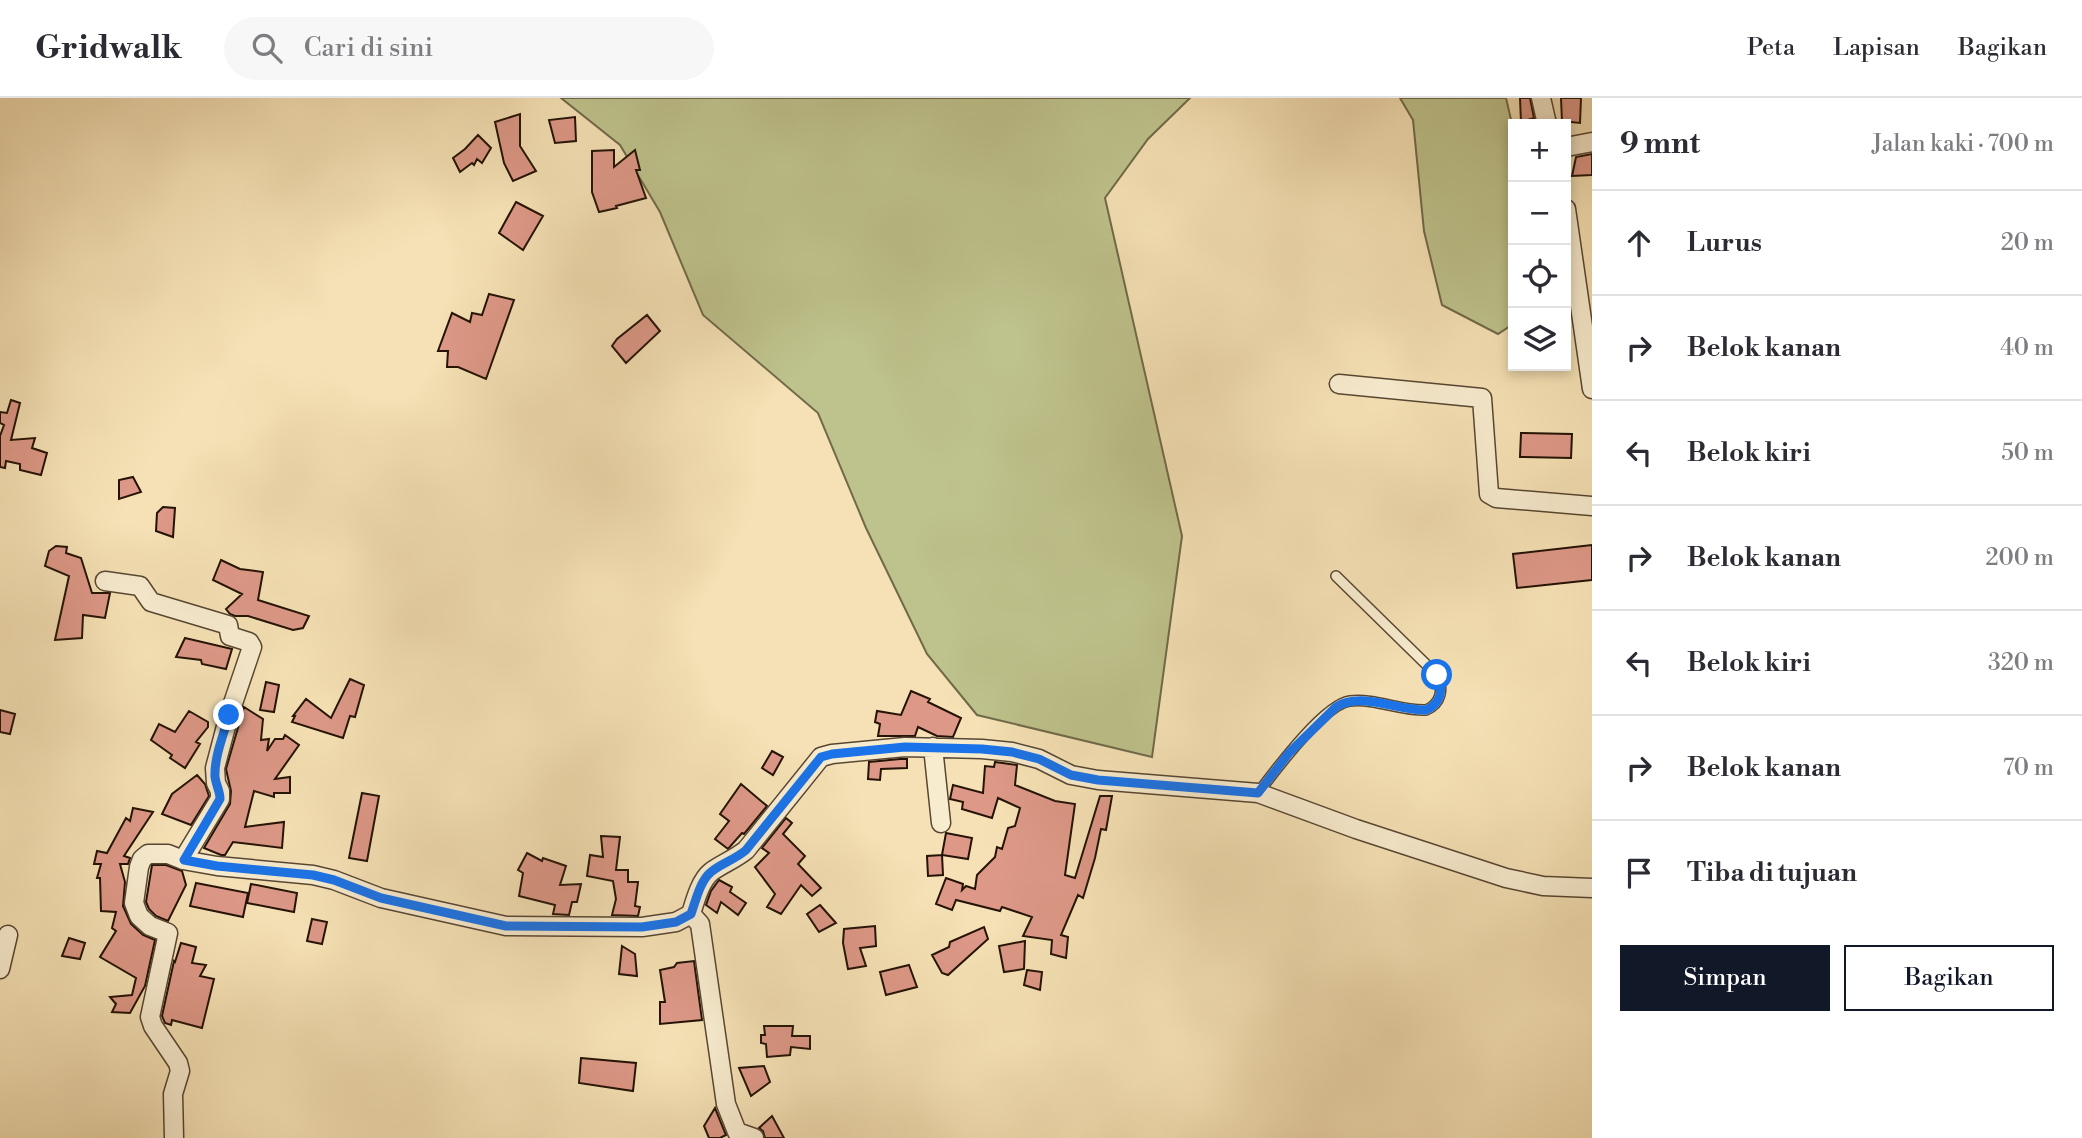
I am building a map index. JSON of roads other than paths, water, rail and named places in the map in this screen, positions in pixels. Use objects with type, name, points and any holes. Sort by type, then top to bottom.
[{"type":"street","points":[[1541,98],[1546,119]]},
{"type":"street","points":[[1571,145],[1592,142]]},
{"type":"street","points":[[1571,238],[1587,329],[1592,389]]},
{"type":"street","points":[[1339,384],[1482,398],[1489,494],[1496,498],[1592,506]]},
{"type":"street","points":[[104,581],[140,586],[150,602],[228,625],[230,636],[249,642],[252,646],[215,768],[220,799],[184,860]]},
{"type":"street","points":[[933,747],[941,823]]},
{"type":"street","points":[[174,1138],[173,1094],[180,1071],[178,1063],[153,1027],[150,1017],[169,933],[150,926],[139,916],[134,903],[142,859],[148,854],[167,854],[217,866],[313,875],[381,898],[506,926],[642,927],[676,922],[691,914],[699,890],[710,872],[733,861],[746,850],[821,757],[933,747],[1012,752],[1039,759],[1071,775],[1098,780],[1258,793],[1356,830],[1506,878],[1543,886],[1592,888]]},
{"type":"street","points":[[691,914],[700,924],[726,1104],[737,1132],[754,1138]]},
{"type":"street","points":[[0,969],[8,936]]},
{"type":"lane","points":[[1258,793],[1289,753],[1343,702],[1357,701],[1426,710],[1434,707],[1438,700],[1441,682],[1437,675],[1336,576]]}]
